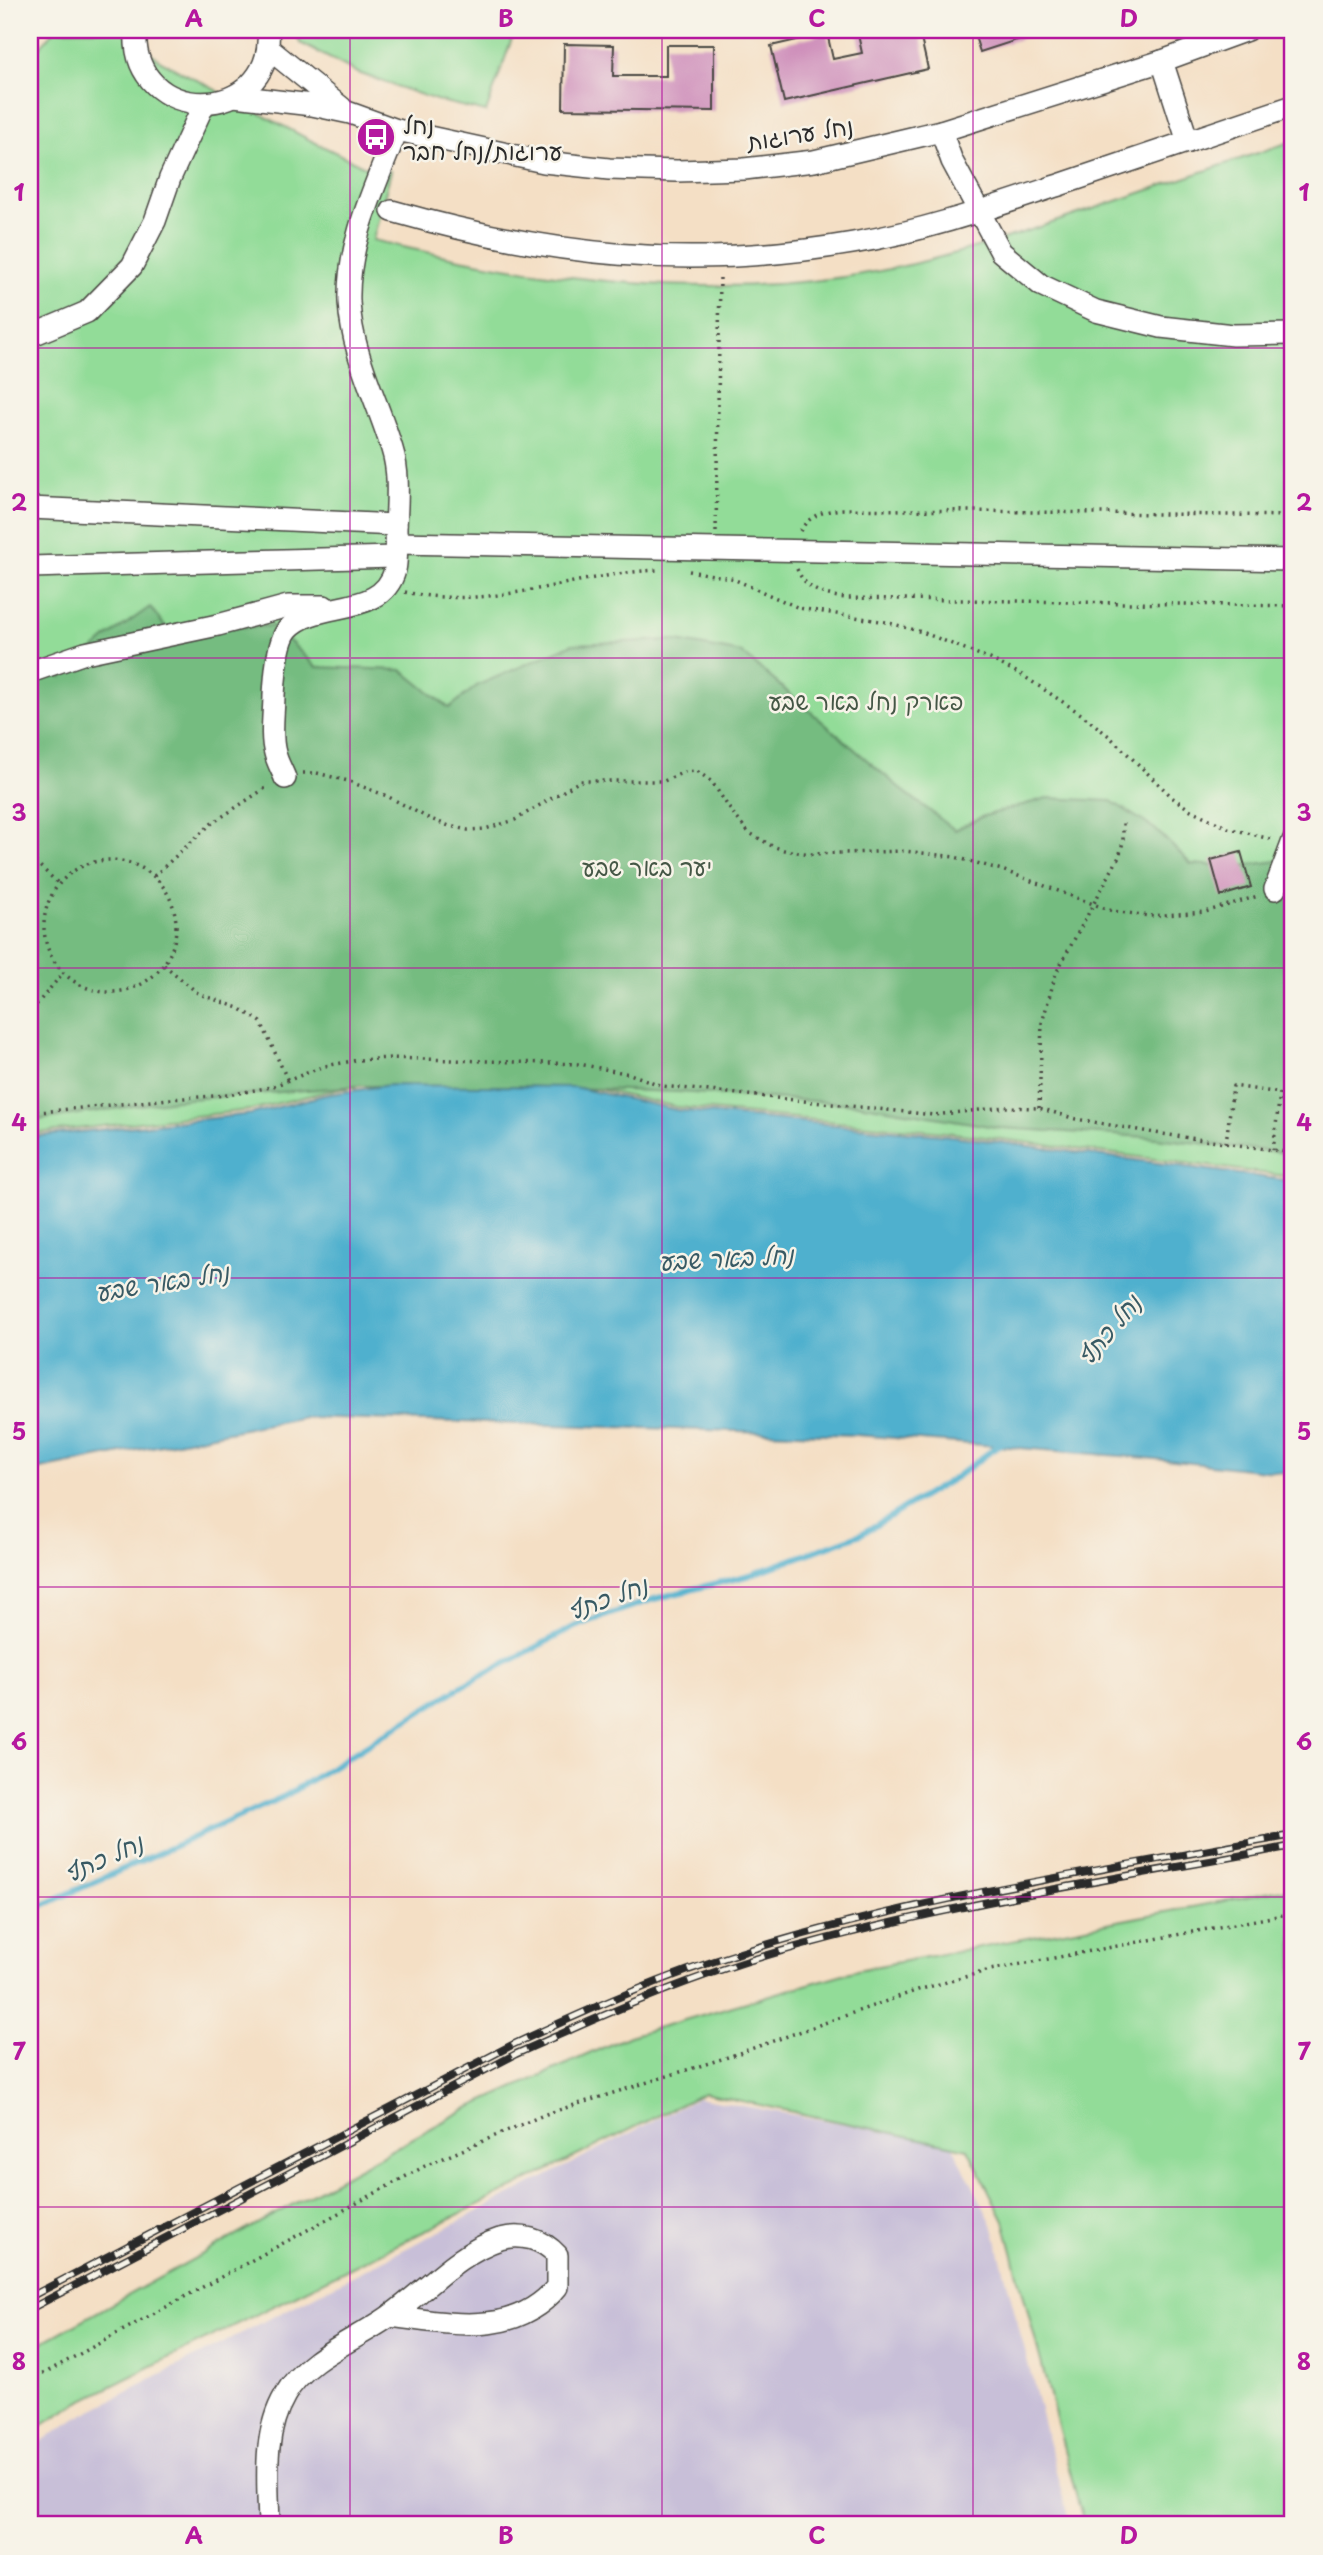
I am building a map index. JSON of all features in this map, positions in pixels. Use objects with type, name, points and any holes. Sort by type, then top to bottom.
[{"type":"street","points":[[136,30],[139,59],[156,85],[182,101],[204,104],[234,96],[257,76],[268,39]]},
{"type":"street","name":"נחל ערוגות","points":[[234,96],[312,105],[350,113],[397,130],[544,162],[609,169],[744,169],[814,161],[942,131],[1162,61],[1247,30]]},
{"type":"street","name":"נחל ערוגות","points":[[268,39],[316,88],[350,113]]},
{"type":"street","points":[[1162,61],[1188,142]]},
{"type":"street","points":[[30,336],[87,312],[132,266],[155,221],[170,178],[204,104]]},
{"type":"street","points":[[392,211],[488,236],[570,251],[628,256],[721,257],[799,251],[910,232],[979,212],[1293,106]]},
{"type":"street","points":[[285,778],[274,752],[274,687],[279,649],[288,629],[305,617],[368,601],[386,587],[395,570],[397,483],[393,450],[362,370],[353,337],[349,302],[350,268],[358,236],[397,130]]},
{"type":"street","points":[[942,131],[952,161],[1001,252],[1041,285],[1096,311],[1161,327],[1233,335],[1293,334]]},
{"type":"street","points":[[30,508],[396,542],[1293,561]]},
{"type":"street","points":[[30,567],[396,542]]},
{"type":"street","points":[[30,672],[85,653],[218,625],[288,606],[351,605]]},
{"type":"street","points":[[1275,889],[1293,842]]},
{"type":"street","points":[[269,2525],[268,2447],[285,2394],[312,2364],[390,2316],[465,2257],[500,2239],[534,2239],[547,2244],[557,2255],[557,2287],[545,2302],[524,2314],[496,2323],[460,2325],[390,2316]]},
{"type":"path","points":[[716,549],[721,257]]},
{"type":"path","points":[[1293,516],[826,510],[812,517],[802,527],[793,551],[795,566],[801,579],[811,589],[826,596],[1293,606]]},
{"type":"path","points":[[386,587],[433,596],[481,598],[617,574],[662,570]]},
{"type":"path","points":[[685,570],[731,578],[799,608],[886,622],[922,632],[990,659],[1032,681],[1081,714],[1109,736],[1173,798],[1189,809],[1228,828],[1293,842]]},
{"type":"path","points":[[154,876],[217,820],[285,778],[311,773],[342,779],[380,793],[428,818],[468,830],[485,829],[515,820],[580,781],[664,781],[684,772],[697,771],[712,782],[733,815],[748,832],[772,846],[811,854],[905,851],[955,857],[1013,873],[1093,904],[1132,915],[1169,916],[1223,907],[1275,889]]},
{"type":"path","points":[[1039,1108],[1042,1023],[1049,994],[1056,973],[1119,857],[1123,842],[1123,820]]},
{"type":"path","points":[[30,857],[59,884]]},
{"type":"path","points":[[110,859],[131,863],[154,876],[170,895],[176,915],[174,947],[164,965],[141,985],[110,992],[80,985],[63,973],[51,957],[44,926],[47,905],[59,884],[80,867],[110,859]]},
{"type":"path","points":[[164,965],[199,994],[239,1008],[261,1022],[288,1080]]},
{"type":"path","points":[[30,1017],[37,1004],[63,973]]},
{"type":"path","points":[[30,1113],[156,1100],[228,1096],[271,1087],[325,1066],[390,1058],[579,1064],[630,1074],[663,1086],[934,1115],[1006,1107],[1039,1108],[1076,1119],[1293,1153]]},
{"type":"path","points":[[1226,1143],[1233,1086],[1280,1093],[1273,1150]]},
{"type":"path","points":[[30,2381],[425,2166],[546,2114],[725,2058],[918,1990],[990,1969],[1293,1913]]},
{"type":"shaded area","points":[[698,2098],[953,2146],[992,2224],[1070,2525],[30,2525],[30,2449],[77,2418]]},
{"type":"green space","name":"פארק נחל באר שבע","points":[[55,30],[122,30],[161,61],[308,139],[363,166],[391,171],[373,240],[499,266],[625,282],[689,286],[753,285],[880,271],[961,252],[1293,141],[1293,1177],[953,1133],[677,1107],[574,1084],[389,1081],[324,1092],[251,1110],[30,1134],[30,45],[37,50]]},
{"type":"green space","points":[[294,30],[515,30],[486,112],[436,100],[358,73],[300,43]]},
{"type":"green space","name":"יער באר שבע","points":[[150,607],[167,629],[274,626],[316,667],[402,670],[449,708],[478,685],[573,644],[672,640],[742,653],[901,789],[955,830],[981,817],[1047,798],[1111,801],[1155,829],[1191,864],[1232,867],[1293,859],[1293,1154],[1147,1137],[1001,1128],[858,1104],[677,1092],[514,1086],[359,1086],[175,1100],[30,1121],[30,671],[62,677],[109,636]]},
{"type":"green space","points":[[1293,1888],[1293,2525],[1084,2525],[1004,2221],[968,2149],[704,2093],[77,2403],[30,2433],[30,2349],[464,2110],[629,2036],[857,1970]]},
{"type":"water","name":"נחל באר שבע","points":[[389,1085],[574,1087],[677,1110],[953,1136],[1293,1181],[1293,1474],[1146,1458],[856,1435],[304,1417],[30,1471],[30,1137],[251,1114],[324,1095]]},
{"type":"building","points":[[857,30],[919,30],[928,69],[784,102],[771,46],[827,33],[833,59],[862,53]]},
{"type":"building","points":[[973,30],[1037,30],[1038,33],[980,52]]},
{"type":"building","points":[[564,44],[614,45],[613,76],[666,76],[666,45],[714,45],[714,111],[563,109]]},
{"type":"building","points":[[1241,852],[1251,887],[1221,896],[1211,860]]},
{"type":"waterway","name":"נחל כתף","points":[[30,1911],[285,1796],[462,1686],[576,1626],[654,1599],[750,1575],[861,1534],[956,1477],[1003,1442]]},
{"type":"railway","points":[[30,2297],[512,2045],[684,1972],[811,1932],[947,1899],[1293,1835]]},
{"type":"railway","points":[[30,2309],[516,2054],[689,1981],[748,1961],[882,1925],[1019,1896],[1293,1846]]},
{"type":"place","name":"נחל ערוגות/נחל חבר","points":[[376,137]]}]
